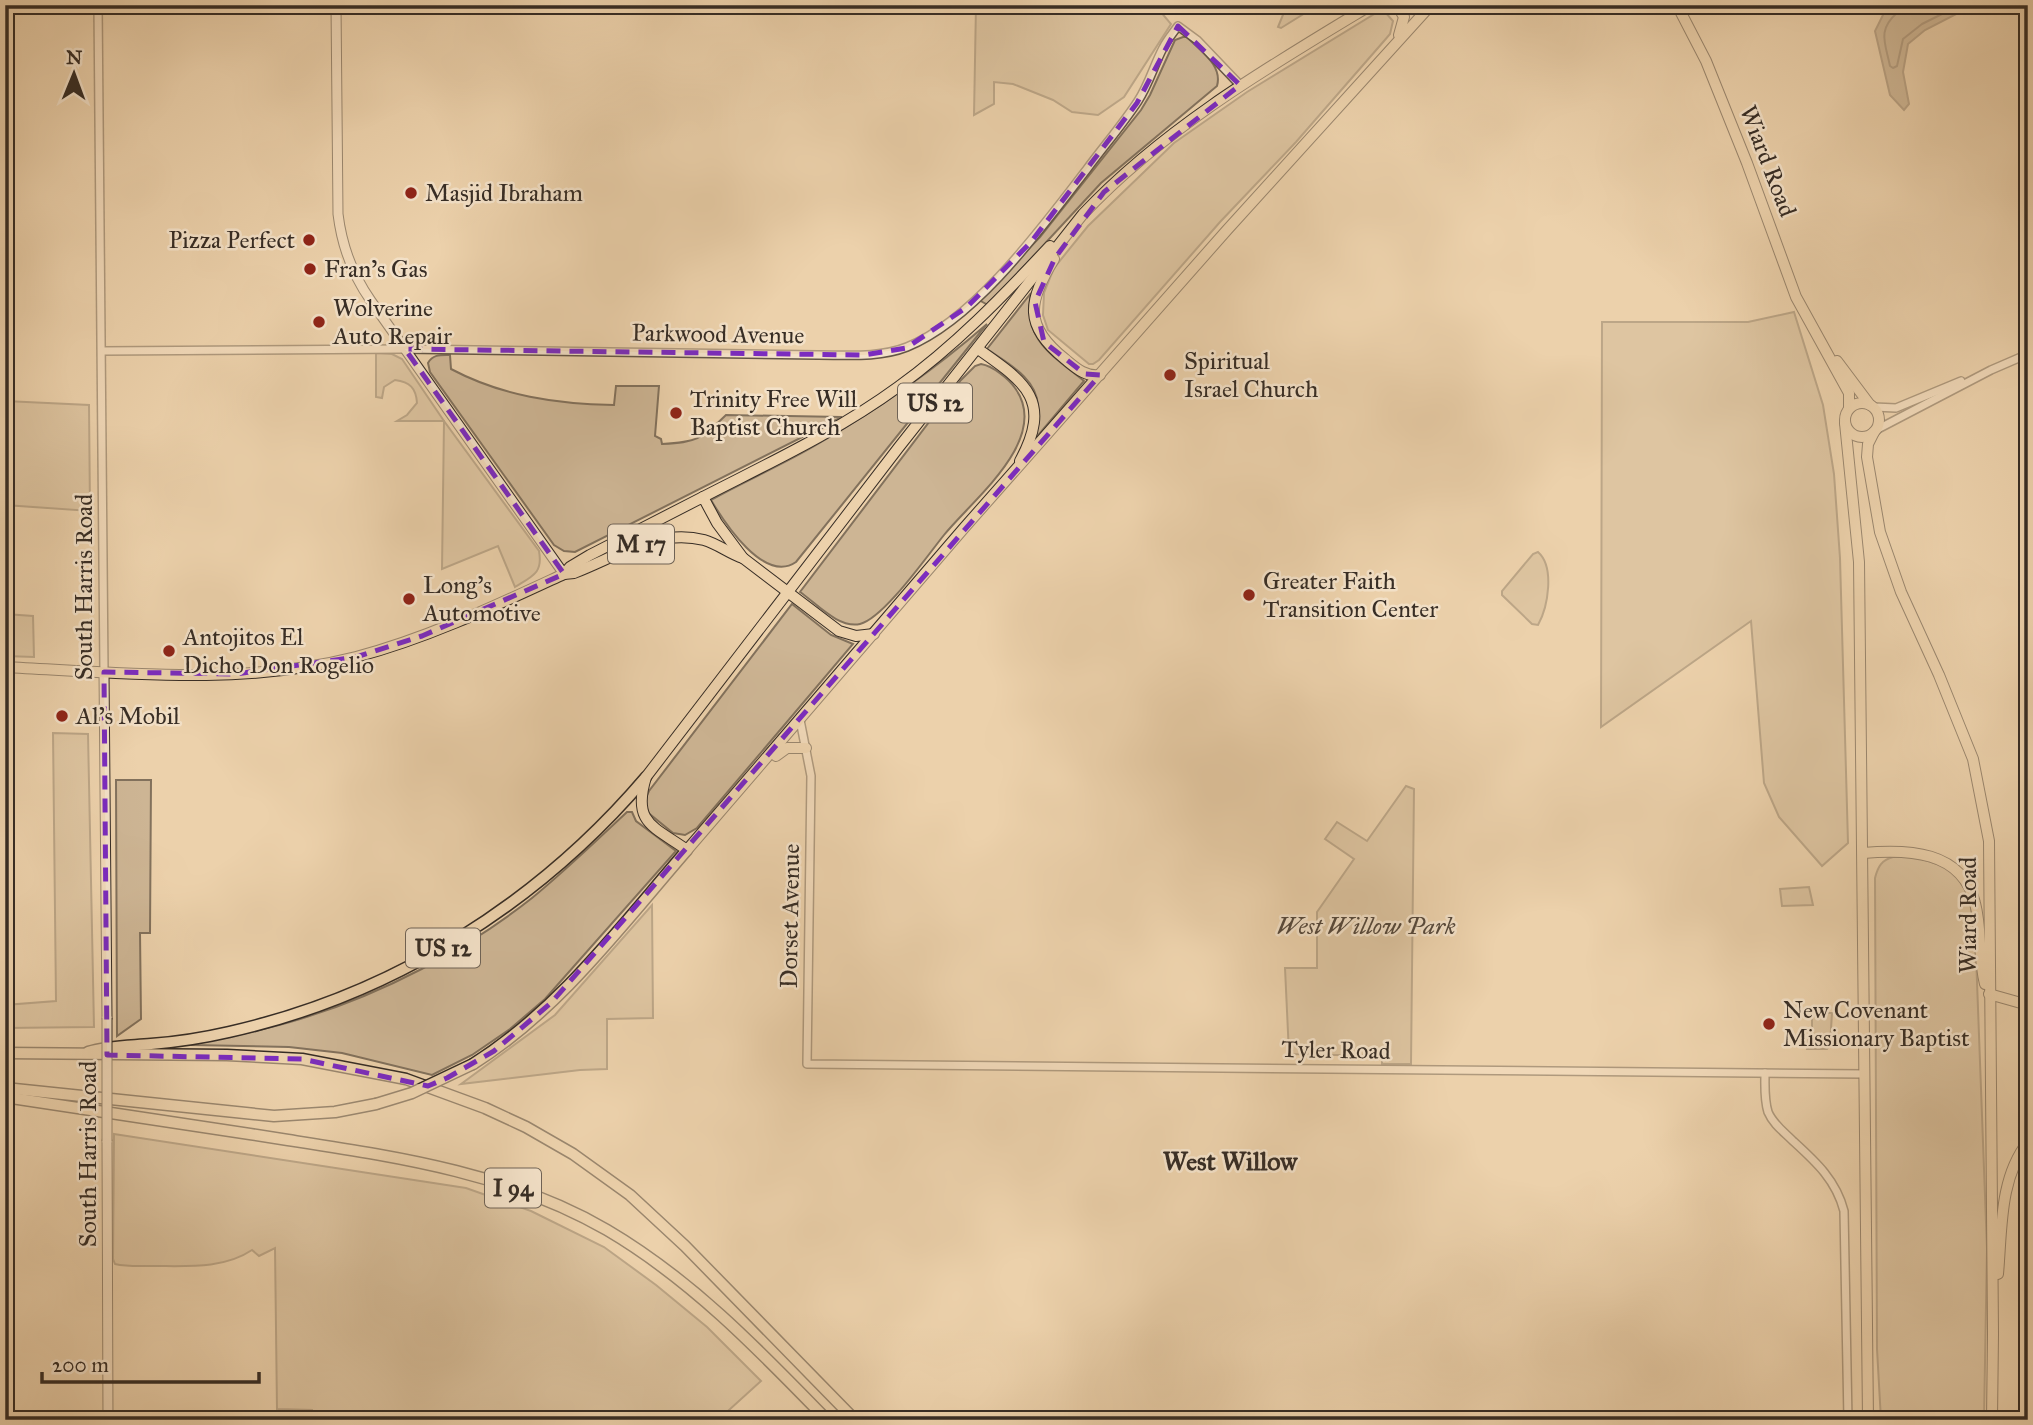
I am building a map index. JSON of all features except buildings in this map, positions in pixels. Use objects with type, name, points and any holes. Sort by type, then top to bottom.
[{"type":"highway","name":"US 12","points":[[78,1055],[102,1047],[191,1040],[242,1029],[299,1013],[398,972],[486,921],[537,884],[587,841],[646,777]]},
{"type":"highway","points":[[5,1088],[274,1115],[335,1112],[412,1093],[473,1064],[524,1028],[551,1003],[687,850]]},
{"type":"highway","name":"I 94","points":[[5,1053],[268,1056],[333,1063],[406,1079],[456,1096],[526,1126],[603,1175],[659,1220],[855,1420]]},
{"type":"highway","name":"I 94","points":[[5,1097],[402,1158],[474,1175],[522,1191],[605,1229],[674,1274],[739,1330],[827,1420]]},
{"type":"main road","points":[[336,5],[341,241],[357,281],[564,574]]},
{"type":"main road","name":"US 12","points":[[646,777],[899,447],[1104,191],[1240,85],[1371,5]]},
{"type":"main road","points":[[1391,47],[1405,22],[1403,12],[1397,5]]},
{"type":"main road","points":[[646,777],[640,796],[642,812],[652,825],[687,850],[1100,375],[1431,5]]},
{"type":"main road","name":"Wiard Road","points":[[1677,5],[1706,61],[1797,297],[1849,393],[1849,408]]},
{"type":"main road","points":[[1083,214],[1040,285],[1035,302],[1035,320],[1044,342],[1053,350],[1085,374],[1100,375]]},
{"type":"main road","points":[[703,497],[840,426],[898,388],[962,337],[1083,214]]},
{"type":"main road","name":"Wiard Road","points":[[1815,333],[1872,406]]},
{"type":"main road","points":[[978,349],[1015,375],[1031,397],[1033,422],[1030,436],[1011,477]]},
{"type":"main road","points":[[1845,423],[1851,433],[1867,436],[1875,431],[1878,416],[1872,406],[1862,403],[1849,408],[1845,423],[1859,562],[1868,1420]]},
{"type":"main road","name":"Wiard Road","points":[[1875,431],[1868,444],[1867,457],[1880,531],[1901,592],[1973,759],[1989,841],[1992,1420]]},
{"type":"main road","name":"M 17","points":[[564,574],[570,567],[590,555],[703,497],[718,523],[745,559]]},
{"type":"main road","name":"M 17","points":[[5,667],[195,676],[284,669],[355,657],[433,632],[564,574],[584,569],[647,542],[673,537],[706,540],[745,559],[839,631],[856,636],[874,634]]},
{"type":"main road","name":"South Harris Road","points":[[104,672],[108,1420]]},
{"type":"main road","points":[[703,831],[712,827],[780,752],[791,747],[807,751]]},
{"type":"main road","points":[[1863,853],[1897,851],[1924,854],[1938,858],[1963,878],[1975,903],[1983,975],[1989,994],[2028,1005]]},
{"type":"main road","points":[[1993,1334],[2007,1191],[2014,1165],[2028,1142]]},
{"type":"street","name":"South Harris Road","points":[[98,5],[104,672]]},
{"type":"street","name":"Parkwood Avenue","points":[[102,351],[405,349],[864,355],[886,353],[906,348],[926,338],[1000,275],[1031,242],[1137,103],[1163,48],[1178,26],[1197,40],[1240,85]]},
{"type":"street","points":[[1872,406],[1896,408],[2028,354]]},
{"type":"street","points":[[1875,431],[1991,370]]},
{"type":"street","points":[[800,720],[807,751]]},
{"type":"street","name":"Dorset Avenue","points":[[807,751],[810,768],[807,1064]]},
{"type":"street","name":"Tyler Road","points":[[807,1064],[1864,1074]]},
{"type":"street","points":[[1765,1073],[1765,1098],[1769,1113],[1777,1126],[1822,1168],[1833,1182],[1842,1204],[1847,1244],[1848,1420]]},
{"type":"highlighted area","points":[[1178,26],[1240,85],[1104,192],[1055,258],[1035,302],[1044,342],[1085,374],[1100,375],[551,1003],[494,1051],[428,1086],[302,1059],[107,1055],[104,672],[236,674],[356,657],[422,636],[564,574],[405,349],[864,355],[906,348],[967,307],[1031,242],[1137,103]]},
{"type":"green space","points":[[976,5],[1155,5],[1171,24],[1124,97],[1098,115],[1072,112],[1053,100],[1013,84],[994,82],[994,104],[974,115]]},
{"type":"green space","points":[[1287,5],[1318,5],[1281,28],[1278,27]]},
{"type":"green space","points":[[1385,12],[1393,21],[1390,34],[1099,360],[1089,364],[1048,330],[1043,315],[1044,293],[1054,268],[1088,226],[1174,143],[1247,92],[1376,13]]},
{"type":"green space","points":[[1187,37],[1214,65],[1218,78],[1217,86],[1101,183],[988,305],[979,300],[1040,237],[1141,110],[1175,40]]},
{"type":"green space","points":[[1031,293],[1029,309],[1035,334],[1051,354],[1084,381],[1035,439],[1038,406],[1032,387],[1020,372],[987,349]]},
{"type":"green space","points":[[1794,312],[1823,405],[1834,474],[1840,558],[1848,843],[1822,866],[1779,817],[1764,783],[1751,621],[1601,727],[1602,322],[1748,322]]},
{"type":"green space","points":[[987,324],[796,562],[784,567],[771,565],[746,548],[711,500],[861,418],[926,373]]},
{"type":"green space","points":[[376,353],[392,354],[402,359],[444,421],[397,421],[407,415],[417,403],[415,393],[405,382],[395,380],[384,387],[382,398],[376,397]]},
{"type":"green space","points":[[450,355],[451,369],[470,378],[510,392],[550,400],[614,405],[616,386],[659,386],[655,436],[661,439],[662,444],[691,441],[710,430],[726,415],[842,417],[575,552],[564,551],[554,545],[430,372],[428,363],[432,358]]},
{"type":"green space","points":[[981,364],[995,370],[1009,381],[1024,408],[1023,428],[1016,448],[989,487],[944,535],[881,611],[860,624],[852,625],[836,619],[800,592],[961,380],[975,366]]},
{"type":"green space","points":[[5,401],[89,405],[90,511],[5,505]]},
{"type":"green space","points":[[444,421],[539,551],[538,569],[532,577],[515,587],[498,546],[442,569]]},
{"type":"green space","points":[[1538,552],[1547,567],[1548,587],[1545,608],[1538,625],[1532,624],[1502,595],[1502,591],[1533,554]]},
{"type":"green space","points":[[792,604],[831,635],[853,644],[697,828],[685,835],[673,833],[646,811],[644,802],[649,791]]},
{"type":"green space","points":[[5,614],[33,616],[34,657],[5,656]]},
{"type":"green space","points":[[53,733],[88,734],[94,1027],[5,1028],[5,1005],[56,1001]]},
{"type":"green space","points":[[116,780],[151,780],[150,933],[140,933],[141,1019],[117,1036]]},
{"type":"green space","name":"West Willow Park","points":[[1406,786],[1414,789],[1411,1064],[1382,1064],[1382,1056],[1289,1054],[1285,968],[1317,968],[1317,912],[1354,859],[1325,839],[1337,822],[1367,841]]},
{"type":"green space","points":[[627,812],[632,812],[636,821],[676,851],[545,999],[510,1029],[472,1055],[432,1075],[342,1053],[289,1047],[191,1045],[260,1030],[331,1009],[422,969],[479,936],[532,898]]},
{"type":"green space","points":[[1893,857],[1916,857],[1943,866],[1957,876],[1970,898],[1976,955],[1987,1249],[1984,1420],[1881,1420],[1877,1349],[1875,878],[1881,864]]},
{"type":"green space","points":[[1809,887],[1813,905],[1782,906],[1780,889]]},
{"type":"green space","points":[[652,905],[653,1018],[607,1019],[607,1069],[461,1084],[555,1015]]},
{"type":"green space","points":[[1812,1013],[1832,1013],[1830,1045],[1827,1049],[1807,1049],[1808,1040],[1812,1040]]},
{"type":"green space","points":[[114,1134],[466,1188],[531,1211],[604,1247],[656,1285],[707,1327],[761,1381],[718,1420],[312,1420],[312,1410],[277,1409],[275,1248],[259,1256],[252,1250],[230,1261],[205,1265],[115,1264]]},
{"type":"water","points":[[1896,5],[2028,5],[2028,10],[1960,12],[1925,30],[1908,44],[1903,72],[1909,104],[1904,110],[1890,95],[1875,31],[1884,13]]},
{"type":"place","name":"Masjid Ibraham","points":[[411,193]]},
{"type":"place","name":"Pizza Perfect","points":[[309,240]]},
{"type":"place","name":"Fran's Gas","points":[[310,269]]},
{"type":"place","name":"Wolverine Auto Repair","points":[[319,322]]},
{"type":"place","name":"Spiritual Israel Church","points":[[1170,375]]},
{"type":"place","name":"Trinity Free Will Baptist Church","points":[[676,413]]},
{"type":"place","name":"Greater Faith Transition Center","points":[[1249,595]]},
{"type":"place","name":"Long’s Automotive","points":[[409,599]]},
{"type":"place","name":"Antojitos El Dicho Don Rogelio","points":[[169,651]]},
{"type":"place","name":"Al's Mobil","points":[[62,716]]},
{"type":"place","name":"New Covenant Missionary Baptist","points":[[1769,1024]]},
{"type":"district","name":"West Willow","points":[[1230,1161]]}]
